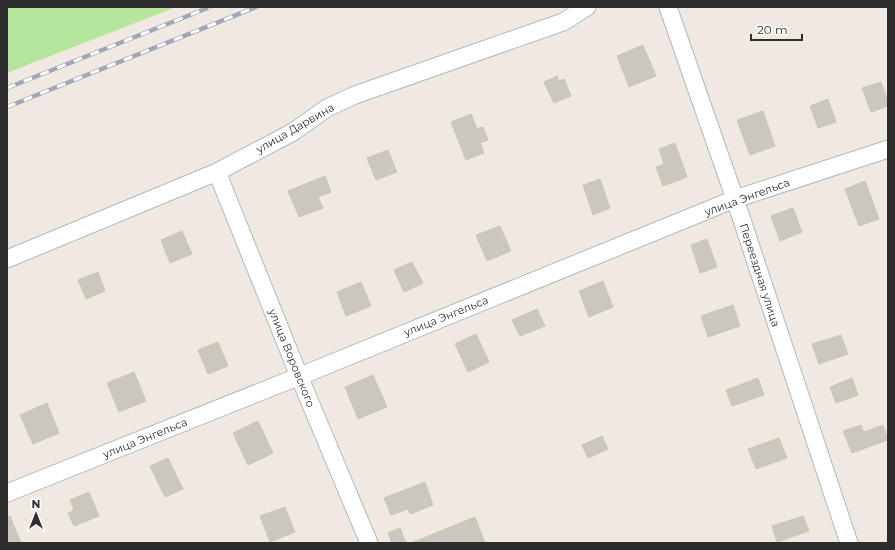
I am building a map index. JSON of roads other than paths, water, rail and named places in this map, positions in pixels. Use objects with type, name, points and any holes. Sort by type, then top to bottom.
[{"type":"street","name":"улица Дарвина","points":[[7,259],[217,172],[293,132],[327,108],[355,94],[563,22],[586,7]]},
{"type":"street","name":"Переездная улица","points":[[668,7],[735,199],[849,543]]},
{"type":"street","name":"улица Энгельса","points":[[7,493],[735,199],[888,149]]},
{"type":"street","name":"улица Воровского","points":[[217,172],[299,376],[369,543]]},
{"type":"railway","points":[[7,88],[210,7]]},
{"type":"railway","points":[[7,107],[256,7]]}]
